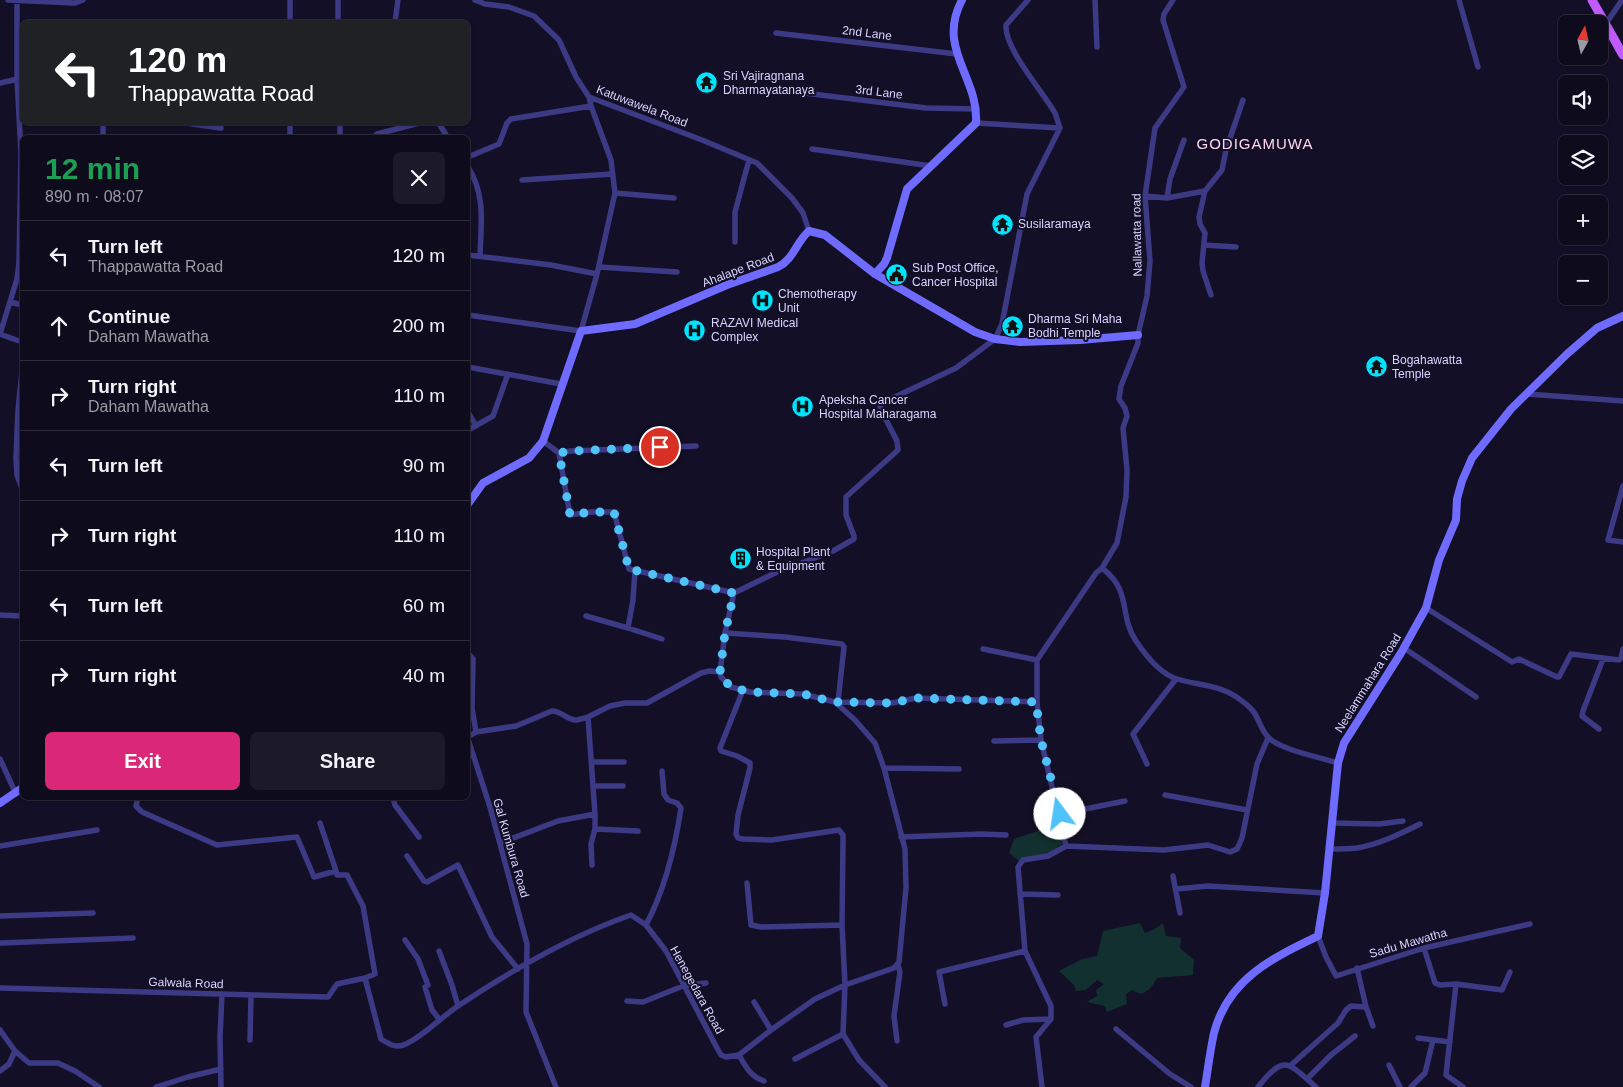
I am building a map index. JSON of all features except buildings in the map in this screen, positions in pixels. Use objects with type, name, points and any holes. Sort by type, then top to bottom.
[{"type":"main road","points":[[1592,0],[1600,15]]},
{"type":"main road","points":[[1608,29],[1623,55]]},
{"type":"street","points":[[8,0],[75,2],[82,0]]},
{"type":"street","points":[[290,0],[290,20]]},
{"type":"street","points":[[338,0],[338,20]]},
{"type":"street","points":[[395,20],[398,0]]},
{"type":"street","name":"Katuwawela Road","points":[[475,0],[509,7],[534,16],[559,40],[576,78],[589,97],[757,163],[792,198],[803,213],[809,230]]},
{"type":"street","points":[[874,274],[884,264],[907,189],[976,122],[977,109],[957,54],[953,33],[953,22],[962,0]]},
{"type":"street","points":[[543,440],[559,453],[570,515],[591,512],[614,512],[629,569],[635,571],[734,593],[775,573],[833,551],[854,538],[846,515],[846,497],[898,450],[897,441],[880,410],[880,404],[956,368],[995,339],[1002,324],[1027,194],[1060,128],[1056,115],[1026,70],[1007,36],[1006,25],[1028,0]]},
{"type":"street","points":[[1096,0],[1097,48]]},
{"type":"street","name":"Nallawatta road","points":[[1037,660],[1117,544],[1126,498],[1127,470],[1123,428],[1127,416],[1126,408],[1119,399],[1121,386],[1138,343],[1138,335],[1147,296],[1150,261],[1145,196],[1155,128],[1184,87],[1163,20],[1164,14],[1173,0]]},
{"type":"street","points":[[1459,0],[1478,67]]},
{"type":"street","points":[[1608,20],[1622,0]]},
{"type":"street","points":[[0,82],[20,78],[20,32],[17,1]]},
{"type":"street","name":"2nd Lane","points":[[776,32],[957,54]]},
{"type":"street","name":"3rd Lane","points":[[780,90],[926,108],[977,109]]},
{"type":"street","points":[[470,501],[483,483],[529,458],[543,440],[598,274],[615,193],[611,160],[589,97]]},
{"type":"street","points":[[1211,295],[1203,272],[1205,233],[1200,224],[1199,217],[1205,191],[1222,170],[1226,150],[1243,100]]},
{"type":"street","points":[[470,157],[499,144],[506,123],[511,119],[591,106]]},
{"type":"street","points":[[976,122],[1060,128]]},
{"type":"street","points":[[199,125],[220,128]]},
{"type":"street","points":[[376,135],[412,125]]},
{"type":"street","points":[[1167,198],[1170,179],[1184,140]]},
{"type":"street","points":[[812,149],[931,166]]},
{"type":"street","points":[[735,242],[735,212],[749,160]]},
{"type":"street","points":[[470,173],[479,191],[480,256]]},
{"type":"street","points":[[522,180],[612,174]]},
{"type":"street","points":[[1145,196],[1167,198],[1205,191]]},
{"type":"street","points":[[615,193],[674,198]]},
{"type":"street","points":[[809,230],[825,235],[874,274],[975,332],[995,339],[1020,342],[1080,340],[1138,335]]},
{"type":"street","name":"Ahalape Road","points":[[580,331],[635,324],[728,285],[778,267],[786,263],[809,230]]},
{"type":"street","points":[[1204,245],[1236,247]]},
{"type":"street","points":[[470,255],[551,264],[598,274]]},
{"type":"street","points":[[20,267],[0,334],[20,341]]},
{"type":"street","points":[[599,267],[677,272]]},
{"type":"street","points":[[10,302],[20,304]]},
{"type":"street","points":[[470,315],[580,331]]},
{"type":"street","name":"Neelammahara Road","points":[[1318,936],[1325,893],[1338,763],[1344,743],[1404,648],[1426,608],[1440,560],[1456,520],[1457,499],[1472,458],[1512,409],[1566,354],[1597,328],[1623,316]]},
{"type":"street","points":[[470,367],[561,384]]},
{"type":"street","points":[[470,429],[493,416],[508,374]]},
{"type":"street","points":[[20,390],[16,458],[17,475],[20,483]]},
{"type":"street","points":[[1527,394],[1623,401]]},
{"type":"street","points":[[470,416],[476,426]]},
{"type":"street","points":[[559,453],[696,446]]},
{"type":"street","points":[[1623,486],[1608,540],[1623,542]]},
{"type":"street","points":[[1102,568],[1114,577],[1123,595],[1127,623],[1136,641],[1156,666],[1176,679],[1212,686],[1235,696],[1252,710],[1268,738],[1280,746],[1338,763]]},
{"type":"street","points":[[628,628],[633,600],[635,571]]},
{"type":"street","points":[[734,593],[725,633],[720,672],[721,677],[731,687],[750,692],[803,694],[836,702],[892,703],[916,698],[1036,702]]},
{"type":"street","points":[[1426,608],[1512,662],[1519,659],[1556,677],[1559,677],[1571,654],[1618,660],[1621,658],[1623,649]]},
{"type":"street","points":[[0,615],[20,616]]},
{"type":"street","points":[[586,616],[662,638]]},
{"type":"street","points":[[725,633],[785,637],[842,644],[844,647],[836,702]]},
{"type":"street","points":[[983,648],[1037,660],[1036,702],[1041,740],[1060,814],[1066,846]]},
{"type":"street","points":[[1404,648],[1476,697]]},
{"type":"street","points":[[470,656],[473,659],[472,708],[476,732]]},
{"type":"street","points":[[1599,729],[1582,716],[1603,658]]},
{"type":"street","points":[[470,737],[476,732],[516,726],[552,711],[558,711],[576,720],[625,702],[648,703],[701,673],[710,671],[720,672]]},
{"type":"street","points":[[1147,764],[1133,734],[1176,679]]},
{"type":"street","points":[[742,690],[720,748],[720,751],[737,756],[750,763],[738,815],[736,834],[738,838],[743,839],[772,840],[839,830],[843,835],[842,925],[845,984],[843,1034],[859,1060],[885,1087]]},
{"type":"street","points":[[836,702],[855,720],[874,743],[884,768],[904,849],[906,874],[898,965],[900,972],[894,1016],[897,1041]]},
{"type":"street","points":[[588,717],[595,814],[595,829],[591,844],[592,865]]},
{"type":"street","points":[[1042,1087],[1036,1037],[1051,1019],[1051,1006],[1025,951],[1018,867],[1023,860],[1048,856],[1066,846],[1164,850],[1208,845],[1230,852],[1237,849],[1242,838],[1257,764],[1268,738]]},
{"type":"street","points":[[994,741],[1041,740]]},
{"type":"street","name":"Gal Kumbura Road","points":[[470,746],[500,843],[527,944],[526,1012],[556,1087]]},
{"type":"street","points":[[0,759],[19,791],[0,804]]},
{"type":"street","points":[[592,762],[624,762]]},
{"type":"street","points":[[884,768],[958,770]]},
{"type":"street","points":[[646,926],[654,909],[676,843],[681,808],[677,803],[668,800],[664,794],[662,771]]},
{"type":"street","points":[[594,786],[623,786]]},
{"type":"street","points":[[1165,795],[1248,810]]},
{"type":"street","points":[[138,800],[136,806],[142,812],[217,844],[297,837],[314,877],[336,871]]},
{"type":"street","points":[[395,800],[396,805],[419,837]]},
{"type":"street","points":[[1060,814],[1125,802]]},
{"type":"street","points":[[500,843],[558,822],[595,814]]},
{"type":"street","points":[[1332,823],[1379,824],[1403,821]]},
{"type":"street","points":[[320,824],[337,875],[347,875],[363,906],[375,974],[365,978],[381,1039],[391,1046],[404,1046],[425,1033],[458,1006],[526,964]]},
{"type":"street","points":[[1330,849],[1356,848],[1373,844],[1396,836],[1420,824]]},
{"type":"street","points":[[595,829],[638,831]]},
{"type":"street","points":[[0,846],[97,830]]},
{"type":"street","points":[[901,837],[1006,835]]},
{"type":"street","points":[[407,856],[424,881],[427,882],[458,865],[492,937],[518,969]]},
{"type":"street","points":[[1173,876],[1180,913]]},
{"type":"street","points":[[747,884],[751,926],[842,925]]},
{"type":"street","points":[[1176,889],[1208,886],[1325,893]]},
{"type":"street","points":[[1020,894],[1058,895]]},
{"type":"street","points":[[0,916],[93,913]]},
{"type":"street","name":"Henegedara Road","points":[[526,964],[579,936],[631,915],[646,926],[666,951],[721,1055],[726,1057],[739,1055]]},
{"type":"street","name":"Sadu Mawatha","points":[[1318,936],[1336,976],[1424,948],[1530,924]]},
{"type":"street","points":[[1205,1087],[1214,1033],[1230,996],[1256,969],[1279,955],[1318,936]]},
{"type":"street","points":[[0,943],[133,938]]},
{"type":"street","points":[[405,940],[418,959],[428,985],[425,987],[432,1010],[439,1020]]},
{"type":"street","points":[[1424,948],[1435,983],[1440,985],[1456,984],[1502,990],[1510,972]]},
{"type":"street","points":[[438,951],[452,985],[458,1006]]},
{"type":"street","points":[[945,1004],[939,972],[1025,951]]},
{"type":"street","points":[[764,1081],[755,1078],[749,1072],[739,1055],[815,999],[845,984],[898,965]]},
{"type":"street","points":[[1357,968],[1366,1007],[1373,1026]]},
{"type":"street","name":"Galwala Road","points":[[0,988],[328,997],[337,984],[365,978]]},
{"type":"street","points":[[626,1000],[643,1002],[683,986],[706,983]]},
{"type":"street","points":[[1456,984],[1446,1075],[1463,1087]]},
{"type":"street","points":[[221,1087],[220,1037],[222,994]]},
{"type":"street","points":[[250,1040],[251,995]]},
{"type":"street","points":[[754,1002],[771,1030]]},
{"type":"street","points":[[1291,1065],[1338,1023],[1346,1010],[1351,1006],[1366,1007]]},
{"type":"street","points":[[1006,1025],[1023,1020],[1051,1019]]},
{"type":"street","points":[[1116,1029],[1170,1074],[1191,1087]]},
{"type":"street","points":[[0,1030],[15,1051],[29,1063],[58,1063],[75,1071],[99,1087]]},
{"type":"street","points":[[795,1059],[843,1034]]},
{"type":"street","points":[[1308,1079],[1331,1054],[1355,1036]]},
{"type":"street","points":[[1418,1038],[1450,1042]]},
{"type":"street","points":[[1410,1087],[1425,1073],[1433,1040]]},
{"type":"street","points":[[0,1071],[9,1064],[15,1051]]},
{"type":"street","points":[[1259,1086],[1277,1067],[1291,1065],[1316,1087]]},
{"type":"street","points":[[1389,1065],[1400,1087]]},
{"type":"street","points":[[156,1087],[221,1069]]},
{"type":"green space","points":[[1041,830],[1042,835],[1048,837],[1061,834],[1062,844],[1046,855],[1019,861],[1009,853],[1014,839]]},
{"type":"green space","points":[[1140,923],[1145,933],[1163,923],[1166,936],[1181,938],[1180,948],[1194,960],[1193,975],[1157,978],[1146,992],[1140,994],[1132,990],[1126,994],[1127,1004],[1107,1012],[1105,1006],[1087,1002],[1097,996],[1096,990],[1104,984],[1097,980],[1086,990],[1076,991],[1074,985],[1059,971],[1082,959],[1097,956],[1103,931]]},
{"type":"place","name":"Sri Vajiragnana Dharmayatanaya","points":[[707,83]]},
{"type":"place","name":"Susilaramaya","points":[[1002,224]]},
{"type":"place","name":"Sub Post Office, Cancer Hospital","points":[[896,275]]},
{"type":"place","name":"Chemotherapy Unit","points":[[762,301]]},
{"type":"place","name":"Dharma Sri Maha Bodhi Temple","points":[[1012,326]]},
{"type":"place","name":"RAZAVI Medical Complex","points":[[695,330]]},
{"type":"place","name":"Bogahawatta Temple","points":[[1376,367]]},
{"type":"place","name":"Apeksha Cancer Hospital Maharagama","points":[[803,407]]},
{"type":"place","name":"Hospital Plant & Equipment","points":[[740,559]]},
{"type":"district","name":"GODIGAMUWA","points":[[1255,144]]},
{"type":"route","points":[[660,447],[559,453],[570,515],[591,512],[614,512],[629,569],[734,593],[725,633],[720,672],[725,682],[731,687],[750,692],[803,694],[834,702],[892,703],[916,698],[1036,702],[1041,740],[1060,814]]}]
